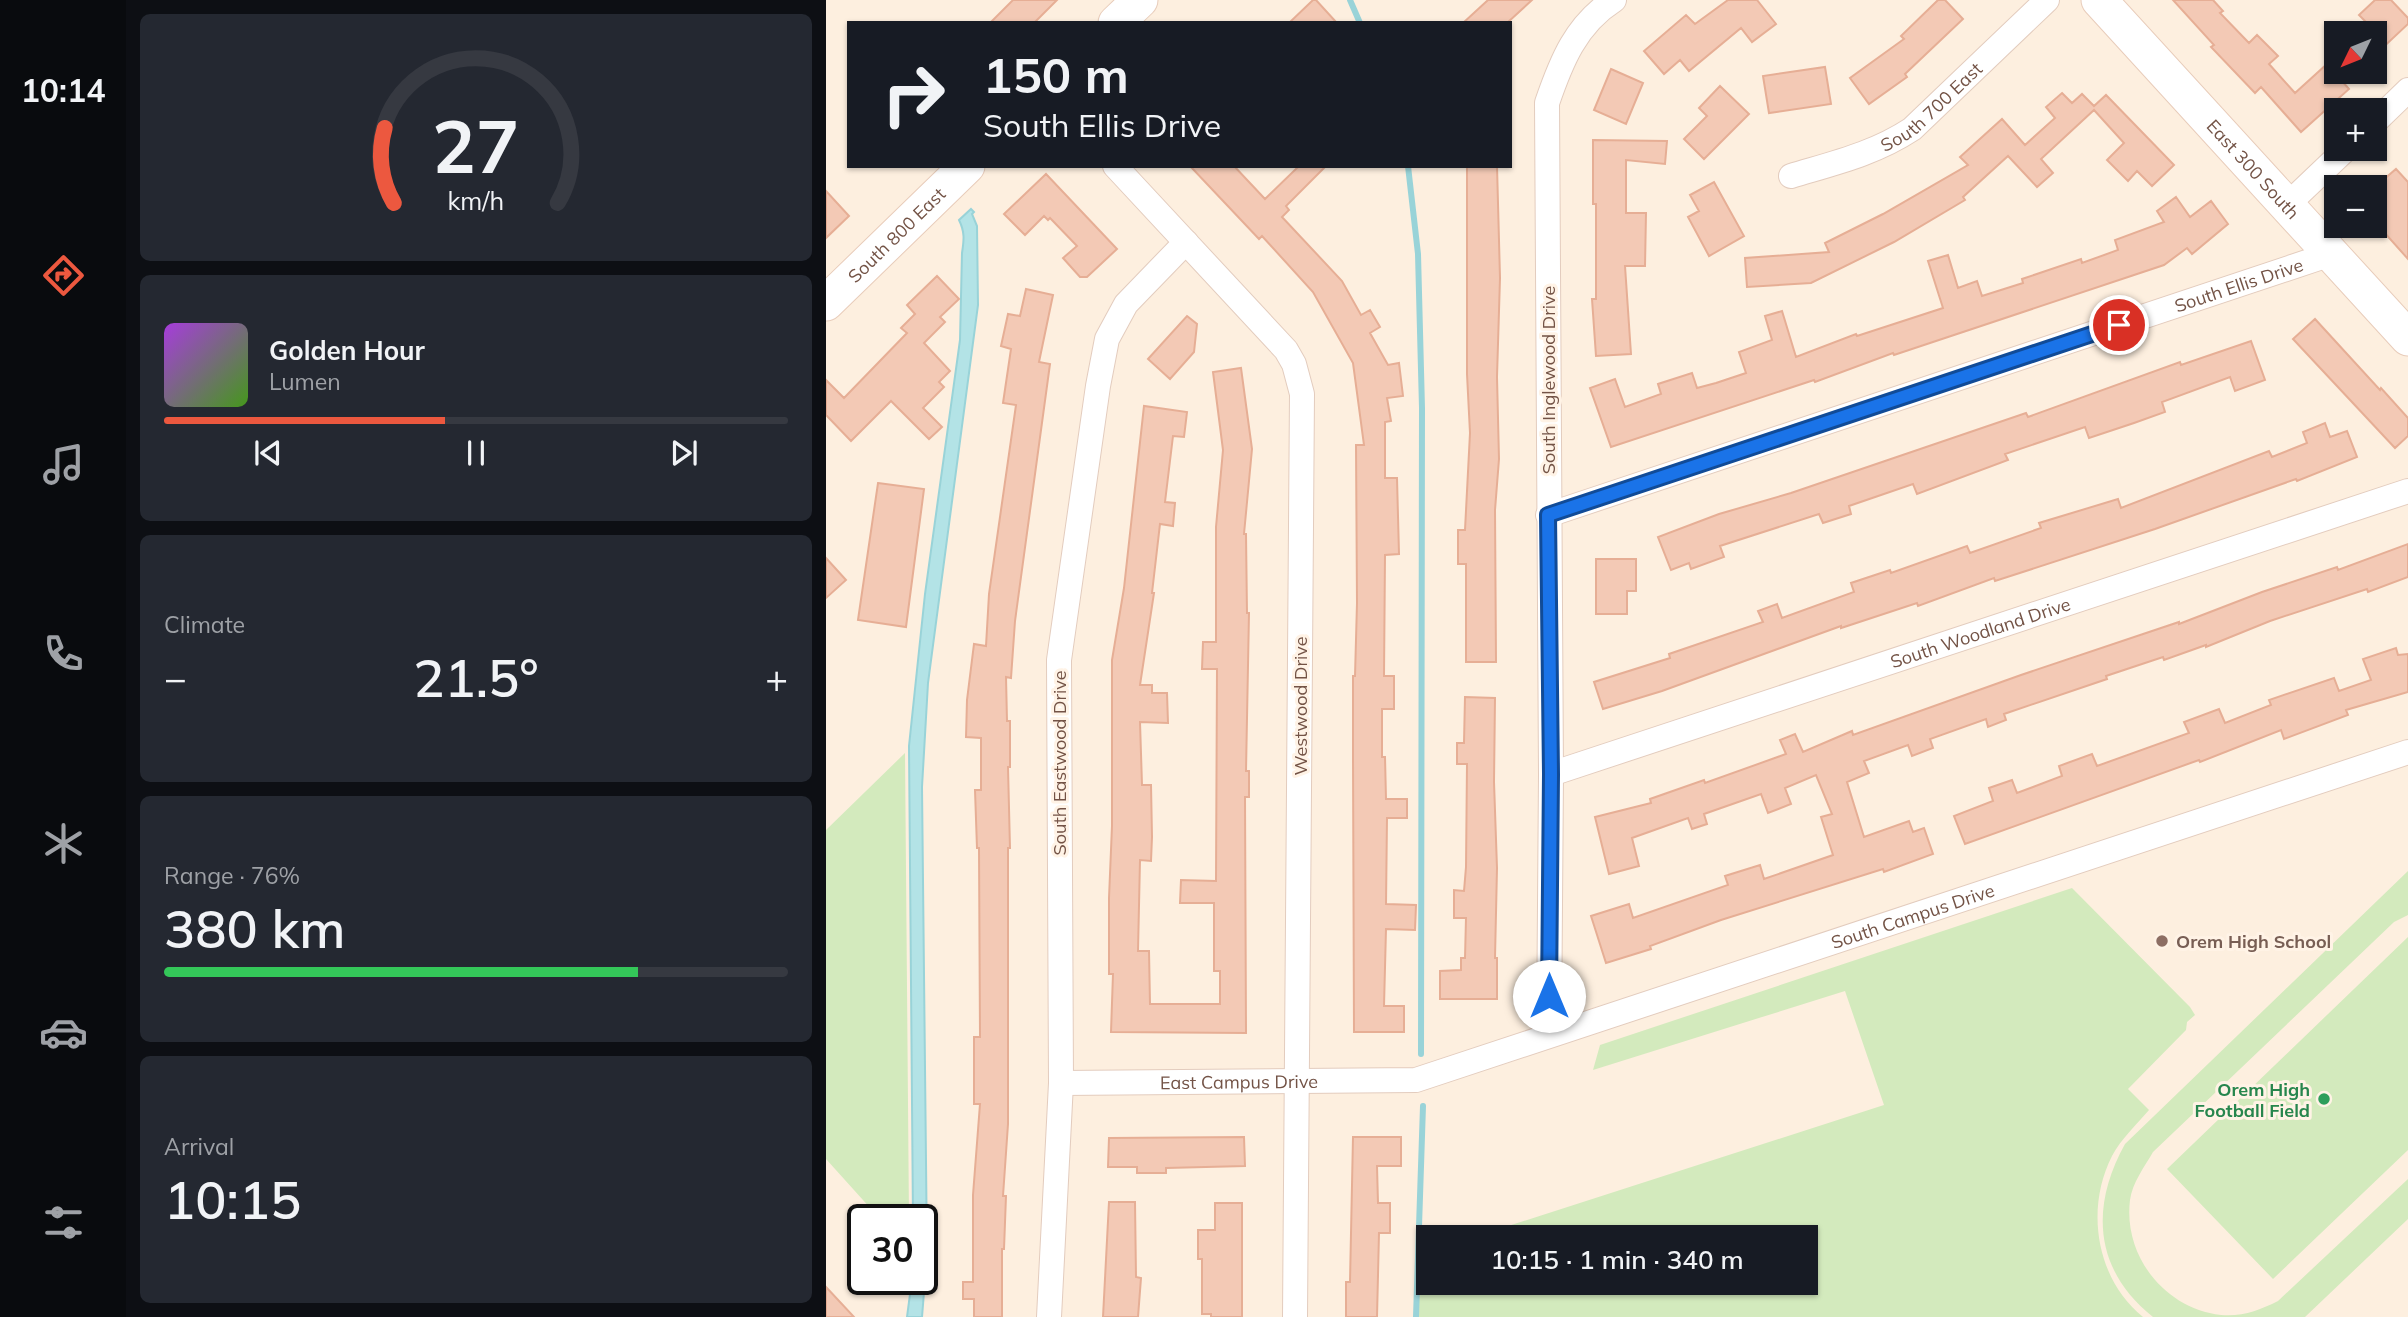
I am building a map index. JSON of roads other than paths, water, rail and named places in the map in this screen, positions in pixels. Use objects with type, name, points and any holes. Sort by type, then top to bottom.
[{"type":"street","points":[[1118,21],[1140,0]]},
{"type":"street","name":"South Inglewood Drive","points":[[1549,1035],[1551,774],[1547,103],[1569,47],[1585,24],[1614,0]]},
{"type":"street","name":"South 700 East","points":[[1791,176],[1889,144],[1912,128],[2047,0]]},
{"type":"street","name":"East 300 South","points":[[2099,0],[2408,338]]},
{"type":"street","points":[[2387,110],[2408,90]]},
{"type":"street","points":[[2287,206],[2334,161]]},
{"type":"street","name":"South 800 East","points":[[826,303],[965,168]]},
{"type":"street","name":"Westwood Drive","points":[[1117,168],[1286,350],[1294,364],[1302,394],[1295,1317]]},
{"type":"street","name":"South Eastwood Drive","points":[[1049,1317],[1061,1083],[1059,660],[1107,339],[1126,304],[1186,242]]},
{"type":"street","name":"South Ellis Drive","points":[[1548,515],[2331,254]]},
{"type":"street","name":"South Woodland Drive","points":[[1551,774],[2408,491]]},
{"type":"street","name":"South Campus Drive","points":[[1416,1080],[2408,752]]},
{"type":"street","name":"East Campus Drive","points":[[1061,1083],[1416,1080]]},
{"type":"water","points":[[971,209],[974,212],[972,214],[977,226],[978,305],[928,683],[922,787],[926,1204],[913,1204],[909,746],[925,594],[960,340],[964,236],[959,220]]},
{"type":"water","points":[[910,1295],[924,1295],[922,1317],[907,1317]]},
{"type":"waterway","points":[[1350,0],[1359,21]]},
{"type":"waterway","points":[[1408,168],[1418,254],[1422,408],[1421,1054]]},
{"type":"waterway","points":[[1416,1317],[1423,1106]]},
{"type":"place","name":"Orem High School","points":[[2162,941]]},
{"type":"place","name":"Orem High Football Field","points":[[2324,1099]]}]
